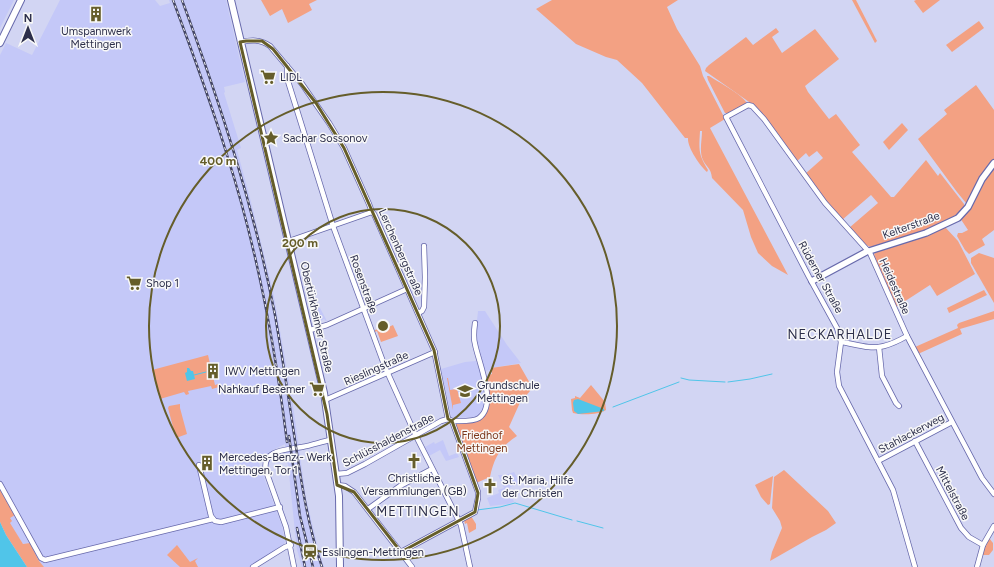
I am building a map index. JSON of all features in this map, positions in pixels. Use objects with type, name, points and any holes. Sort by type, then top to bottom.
[{"type":"main road","points":[[0,43],[21,0]]},
{"type":"main road","name":"Obertürkheimer Straße","points":[[231,0],[310,330],[325,400],[337,488]]},
{"type":"main road","points":[[337,488],[337,567]]},
{"type":"main road","points":[[337,488],[339,496],[340,567]]},
{"type":"street","name":"Lerchenbergstraße","points":[[240,42],[255,40],[264,42],[270,46],[287,66],[316,103],[341,143],[370,204],[372,212],[435,352],[450,420],[478,493],[474,513],[460,521]]},
{"type":"street","name":"Rosenstraße","points":[[287,66],[287,78],[332,226],[387,373],[432,469],[460,521],[470,567]]},
{"type":"street","name":"Heidestraße","points":[[749,105],[760,114],[825,204],[869,251],[907,336],[982,478],[994,494]]},
{"type":"street","name":"Rüderner Straße","points":[[749,105],[726,117],[809,277],[836,325],[841,342],[837,375],[839,386],[894,494],[915,567]]},
{"type":"street","name":"Kelterstraße","points":[[812,280],[869,251],[920,235],[958,218],[968,207],[982,179],[994,163]]},
{"type":"street","points":[[289,241],[372,212]]},
{"type":"street","points":[[418,313],[422,311],[424,307],[424,246]]},
{"type":"street","points":[[310,330],[327,325],[407,289]]},
{"type":"street","points":[[450,420],[471,420],[479,418],[487,403],[485,381],[474,343],[475,323]]},
{"type":"street","points":[[841,342],[868,347],[879,347],[891,344],[907,336]]},
{"type":"street","points":[[879,347],[882,376],[899,406]]},
{"type":"street","name":"Rieslingstraße","points":[[325,400],[435,352]]},
{"type":"street","name":"Schlüsshaldenstraße","points":[[336,474],[347,473],[362,466],[441,421],[450,420]]},
{"type":"street","name":"Stahlackerweg","points":[[878,461],[952,422]]},
{"type":"street","points":[[294,567],[291,545],[280,507],[265,470],[265,465],[268,458],[278,451],[330,440]]},
{"type":"street","name":"Mittelstraße","points":[[915,441],[961,528],[969,537],[983,545]]},
{"type":"street","points":[[199,465],[214,520]]},
{"type":"street","points":[[368,509],[400,486],[432,469]]},
{"type":"street","points":[[0,484],[39,554],[42,559],[45,560],[214,520],[222,521],[280,507]]},
{"type":"street","points":[[337,488],[344,486],[351,489],[412,567]]},
{"type":"street","points":[[401,552],[460,521]]},
{"type":"street","points":[[977,567],[983,545],[994,526]]},
{"type":"street","points":[[253,567],[291,545]]},
{"type":"highlighted area","points":[[262,41],[273,49],[316,103],[344,148],[434,350],[448,419],[452,421],[478,493],[475,512],[401,552],[354,492],[337,485],[327,414],[240,42]]},
{"type":"shaded area","points":[[0,0],[14,0],[0,28]]},
{"type":"shaded area","points":[[60,0],[155,0],[160,6],[170,3],[169,0],[226,0],[245,82],[224,87],[224,93],[241,148],[237,150],[273,291],[292,398],[306,498],[324,567],[302,567],[297,550],[285,444],[271,451],[258,461],[282,526],[285,543],[250,567],[44,567],[39,561],[30,543],[23,544],[9,523],[10,518],[0,488],[0,55],[6,43],[32,55]]},
{"type":"shaded area","points":[[320,308],[327,321],[324,319],[320,321],[321,324],[315,325],[311,310]]},
{"type":"shaded area","points":[[478,311],[485,311],[507,345],[521,363],[491,368],[491,370],[484,371],[476,340]]},
{"type":"shaded area","name":"Grundschule Mettingen","points":[[476,361],[483,381],[485,405],[482,412],[477,417],[453,418],[451,416],[441,369],[465,362]]},
{"type":"shaded area","points":[[187,368],[193,371],[195,379],[187,381],[185,373],[187,372]]},
{"type":"shaded area","points":[[578,399],[604,409],[604,411],[578,414],[574,411],[573,403],[574,400]]},
{"type":"shaded area","points":[[443,440],[449,456],[457,453],[459,457],[446,461],[440,450],[429,456],[425,447],[434,442],[435,444]]},
{"type":"shaded area","points":[[514,472],[520,482],[509,488],[514,502],[490,506],[487,498],[499,493],[498,490],[504,488],[498,475],[505,475]]},
{"type":"shaded area","points":[[0,522],[6,535],[27,567],[0,567]]},
{"type":"green space","points":[[261,0],[317,0],[309,4],[312,10],[288,23],[282,9],[270,16]]},
{"type":"green space","points":[[552,0],[678,0],[667,7],[677,29],[700,66],[703,76],[725,119],[710,128],[788,275],[772,266],[758,253],[751,237],[743,210],[712,178],[710,170],[704,163],[702,157],[702,131],[700,131],[700,152],[702,160],[708,170],[707,172],[694,156],[688,142],[688,138],[685,138],[642,83],[617,60],[606,57],[576,44],[536,9]]},
{"type":"green space","points":[[852,0],[856,0],[877,41],[875,43]]},
{"type":"green space","points":[[940,0],[923,13],[914,1]]},
{"type":"green space","points":[[979,21],[984,28],[952,52],[946,45]]},
{"type":"green space","points":[[776,28],[779,32],[772,37],[782,53],[815,29],[839,59],[805,86],[829,119],[836,114],[860,145],[852,152],[891,197],[894,197],[926,160],[938,176],[940,173],[965,207],[945,222],[922,233],[873,247],[866,245],[860,240],[849,228],[878,203],[871,195],[842,220],[805,174],[823,158],[817,151],[809,157],[806,153],[796,162],[752,104],[705,71],[709,65],[746,37],[753,45]]},
{"type":"green space","points":[[707,76],[735,92],[747,103],[729,113],[725,113]]},
{"type":"green space","points":[[976,85],[994,110],[994,159],[980,176],[970,199],[966,203],[918,139],[947,114],[944,110]]},
{"type":"green space","points":[[902,123],[908,130],[889,150],[883,142]]},
{"type":"green space","points":[[994,166],[994,230],[982,239],[985,245],[969,254],[957,236],[958,233],[968,230],[960,218]]},
{"type":"green space","points":[[945,227],[958,241],[975,274],[937,296],[930,285],[896,307],[876,262],[874,255],[875,252],[887,249],[886,247]]},
{"type":"green space","points":[[979,253],[994,258],[994,303],[971,263],[971,258]]},
{"type":"green space","points":[[984,290],[987,295],[949,313],[947,308]]},
{"type":"green space","points":[[994,311],[994,319],[960,329],[962,334],[918,354],[915,347],[958,328],[957,325],[959,323]]},
{"type":"green space","points":[[393,325],[398,336],[381,342],[377,331],[375,332],[375,330],[381,328],[382,330]]},
{"type":"green space","points":[[208,355],[215,385],[218,384],[219,387],[212,389],[211,386],[188,391],[189,394],[186,395],[184,392],[160,399],[152,370]]},
{"type":"green space","name":"Friedhof Mettingen","points":[[519,364],[531,385],[530,391],[524,398],[522,398],[509,427],[517,436],[502,449],[496,459],[490,477],[476,483],[454,424],[476,421],[485,415],[488,410],[489,403],[488,382],[489,375],[492,374],[491,368]]},
{"type":"green space","points":[[447,378],[450,390],[457,389],[461,403],[453,405],[453,410]]},
{"type":"green space","points":[[591,385],[605,402],[606,410],[599,413],[590,414],[573,413],[571,399],[575,398],[575,396],[580,398]]},
{"type":"green space","points":[[180,404],[187,434],[176,438],[168,408],[169,406]]},
{"type":"green space","points":[[784,470],[828,511],[836,523],[770,561],[782,528],[780,521],[772,508],[774,477]]},
{"type":"green space","points":[[773,476],[770,504],[768,505],[761,497],[755,485]]},
{"type":"green space","points":[[0,488],[15,515],[10,518],[12,521],[10,523],[23,544],[30,543],[39,561],[44,567],[27,567],[6,535],[0,522]]},
{"type":"green space","points":[[471,516],[476,524],[476,529],[469,533],[467,523],[465,524],[464,520]]},
{"type":"green space","points":[[989,538],[993,543],[993,550],[989,555],[982,555]]},
{"type":"green space","points":[[177,545],[190,562],[198,558],[195,561],[198,567],[180,567],[167,555]]},
{"type":"waterway","points":[[194,375],[206,372]]},
{"type":"waterway","points":[[728,382],[772,374]]},
{"type":"waterway","points":[[681,378],[689,380],[725,382]]},
{"type":"waterway","points":[[613,407],[679,382]]},
{"type":"waterway","points":[[477,510],[500,507],[515,503],[572,520]]},
{"type":"waterway","points":[[577,521],[603,528]]},
{"type":"railway","points":[[173,0],[194,57],[238,190],[264,297],[277,369],[287,442]]},
{"type":"railway","points":[[182,0],[223,116],[267,275],[285,374],[305,501],[312,534],[322,567]]},
{"type":"railway","points":[[289,436],[300,516],[313,567]]},
{"type":"railway","points":[[297,528],[305,567]]},
{"type":"place","name":"Umspannwerk Mettingen","points":[[96,14]]},
{"type":"place","name":"LIDL","points":[[268,77]]},
{"type":"place","name":"Sachar Sossonov","points":[[271,138]]},
{"type":"place","name":"Shop 1","points":[[134,283]]},
{"type":"place","name":"IWV Mettingen","points":[[213,371]]},
{"type":"place","name":"Nahkauf Besemer","points":[[317,389]]},
{"type":"place","name":"Grundschule Mettingen","points":[[465,391]]},
{"type":"place","name":"Christliche Versammlungen (GB)","points":[[414,461]]},
{"type":"place","name":"Mercedes-Benz - Werk Mettingen, Tor 1","points":[[207,463]]},
{"type":"place","name":"St. Maria, Hilfe der Christen","points":[[490,486]]},
{"type":"place","name":"Esslingen-Mettingen","points":[[310,552]]},
{"type":"district","name":"NECKARHALDE","points":[[840,334]]},
{"type":"district","name":"METTINGEN","points":[[418,511]]}]
